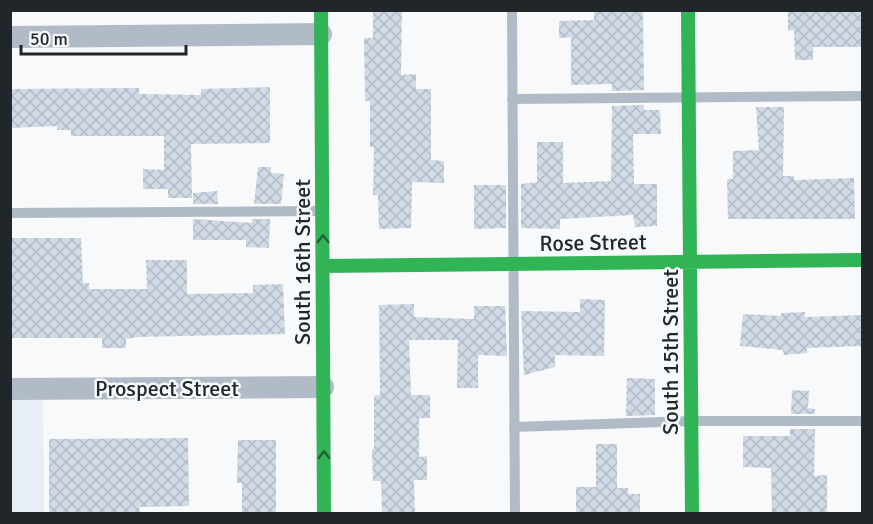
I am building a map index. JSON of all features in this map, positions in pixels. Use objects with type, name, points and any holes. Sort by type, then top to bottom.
[{"type":"street","name":"South 16th Street","points":[[321,10],[324,513]]},
{"type":"street","name":"South 15th Street","points":[[688,10],[692,513]]},
{"type":"street","points":[[10,37],[321,34]]},
{"type":"street","name":"Rose Street","points":[[323,266],[862,260]]},
{"type":"street","name":"Prospect Street","points":[[10,389],[323,387]]},
{"type":"lane","points":[[512,10],[515,513]]},
{"type":"lane","points":[[512,99],[862,96]]},
{"type":"lane","points":[[10,213],[323,210]]},
{"type":"lane","points":[[514,427],[691,422],[862,421]]},
{"type":"shaded area","points":[[10,389],[43,389],[44,513],[11,513]]},
{"type":"building","points":[[373,10],[402,10],[401,75],[416,74],[416,89],[431,89],[431,160],[444,161],[444,183],[412,182],[411,228],[379,229],[378,195],[373,195],[374,147],[370,147],[370,101],[365,101],[364,38],[373,38]]},
{"type":"building","points":[[594,10],[643,10],[644,90],[612,91],[612,84],[571,85],[571,37],[559,38],[559,21],[594,20]]},
{"type":"building","points":[[788,10],[862,10],[862,47],[813,47],[813,60],[795,60],[794,30],[788,31]]},
{"type":"building","points":[[270,87],[270,143],[191,144],[192,198],[168,198],[168,189],[143,189],[143,169],[164,170],[164,136],[71,136],[71,130],[57,130],[57,126],[10,128],[10,89],[139,88],[139,94],[201,95],[201,89]]},
{"type":"building","points":[[644,105],[644,110],[660,110],[661,134],[633,134],[634,184],[657,184],[657,226],[635,227],[633,215],[560,219],[560,229],[521,228],[521,184],[537,182],[537,142],[563,142],[563,183],[611,181],[612,106]]},
{"type":"building","points":[[756,107],[784,107],[783,176],[794,176],[794,180],[854,178],[855,219],[728,219],[727,179],[733,179],[733,151],[759,150]]},
{"type":"building","points":[[258,167],[271,167],[271,173],[284,174],[281,204],[254,204]]},
{"type":"building","points":[[474,185],[506,185],[506,228],[474,229]]},
{"type":"building","points":[[217,191],[218,204],[193,204],[193,193]]},
{"type":"building","points":[[193,219],[252,223],[252,219],[270,219],[269,248],[246,247],[246,240],[193,240]]},
{"type":"building","points":[[10,238],[81,238],[83,283],[89,283],[89,289],[147,289],[146,260],[187,260],[187,294],[253,293],[253,285],[283,284],[285,334],[137,337],[126,339],[126,348],[102,348],[102,338],[10,338]]},
{"type":"building","points":[[580,299],[605,300],[604,356],[555,355],[555,367],[524,375],[521,311],[580,312]]},
{"type":"building","points":[[414,304],[414,317],[474,319],[474,306],[505,306],[507,356],[478,355],[478,388],[457,388],[458,340],[409,340],[411,395],[430,395],[430,418],[419,418],[419,457],[427,456],[427,480],[414,480],[415,513],[382,513],[381,481],[373,481],[372,449],[374,449],[374,396],[380,395],[379,305]]},
{"type":"building","points":[[805,312],[805,317],[861,315],[862,346],[807,348],[807,353],[784,355],[783,350],[740,346],[743,314],[781,316],[781,313]]},
{"type":"building","points":[[627,378],[655,379],[655,415],[626,416]]},
{"type":"building","points":[[792,390],[809,391],[808,408],[815,409],[815,414],[791,414]]},
{"type":"building","points":[[790,429],[815,429],[814,476],[827,475],[827,513],[772,513],[771,468],[743,467],[743,436],[790,436]]},
{"type":"building","points":[[188,438],[189,506],[139,507],[140,513],[49,513],[49,439]]},
{"type":"building","points":[[238,440],[276,440],[276,513],[242,513],[242,483],[237,483]]},
{"type":"building","points":[[596,444],[617,444],[617,488],[628,488],[628,494],[640,494],[640,513],[576,513],[576,487],[596,487]]},
{"type":"traffic: fast","points":[[321,10],[324,514]]},
{"type":"traffic: fast","points":[[688,10],[692,514]]},
{"type":"traffic: fast","points":[[323,266],[862,260]]}]
